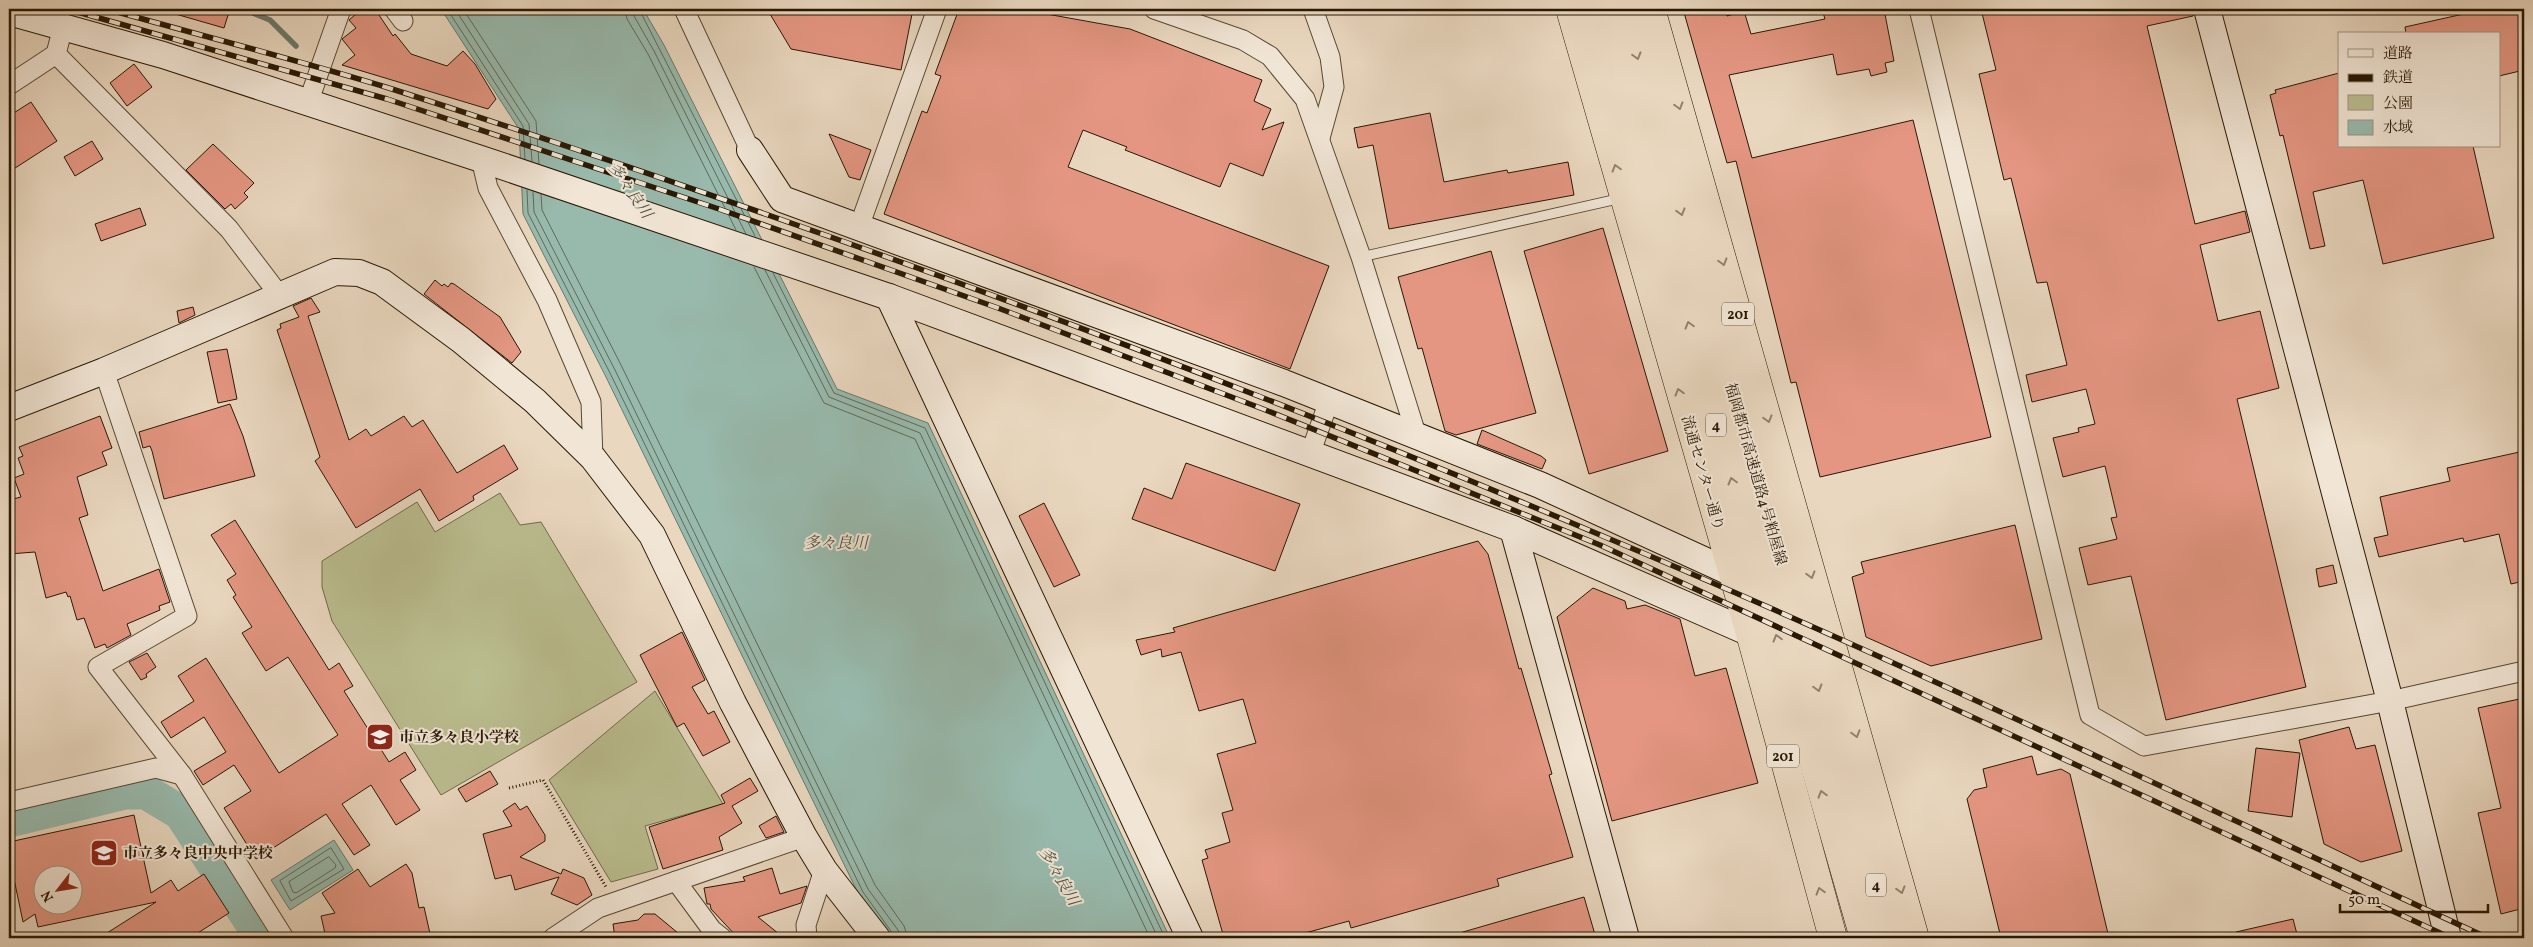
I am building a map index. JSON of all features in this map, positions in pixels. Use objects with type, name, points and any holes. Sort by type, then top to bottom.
[{"type":"highway","name":"流通センター通り","points":[[1570,9],[1750,633],[1834,938]]},
{"type":"highway","name":"福岡都市高速道路4号粕屋線","points":[[1598,9],[1864,938]]},
{"type":"highway","name":"福岡都市高速道路4号粕屋線","points":[[1624,9],[1770,524],[1891,938]]},
{"type":"highway","name":"201","points":[[1651,9],[1915,938]]},
{"type":"street","points":[[308,103],[341,9]]},
{"type":"street","points":[[684,9],[750,150],[782,199],[1329,401],[1540,485],[1732,573]]},
{"type":"street","points":[[859,227],[937,9]]},
{"type":"street","points":[[1154,9],[1243,40],[1270,56],[1305,99],[1360,257],[1417,437]]},
{"type":"street","points":[[1313,9],[1330,57],[1334,87],[1320,138]]},
{"type":"street","points":[[1920,9],[2090,715],[2144,746],[2390,702],[2524,670]]},
{"type":"street","points":[[2207,9],[2390,702],[2448,938]]},
{"type":"street","points":[[9,12],[163,55],[490,162],[889,297],[1513,529],[1750,633]]},
{"type":"street","points":[[9,85],[56,54],[63,27]]},
{"type":"street","points":[[56,54],[229,228],[280,296]]},
{"type":"street","points":[[490,162],[488,188],[547,300],[591,402],[593,458]]},
{"type":"street","points":[[9,408],[104,370],[335,272],[358,273],[382,282],[461,340],[535,400],[593,458],[652,535],[733,703],[804,837],[824,870],[877,938]]},
{"type":"street","points":[[889,297],[1190,938]]},
{"type":"street","points":[[104,370],[187,616],[98,667],[182,775],[284,938]]},
{"type":"street","points":[[1310,454],[1329,401]]},
{"type":"street","points":[[1513,529],[1626,938]]},
{"type":"street","points":[[9,802],[156,768],[182,775]]},
{"type":"street","points":[[553,938],[598,908],[804,837]]},
{"type":"street","points":[[807,938],[806,925],[824,870]]},
{"type":"street","points":[[676,881],[712,930],[722,938]]},
{"type":"lane","points":[[1360,257],[1624,197]]},
{"type":"path","points":[[509,788],[543,780],[615,902]]},
{"type":"green space","points":[[500,493],[520,525],[541,522],[637,682],[441,795],[332,621],[322,587],[322,561],[417,502],[435,532]]},
{"type":"green space","points":[[655,691],[723,804],[645,826],[658,869],[611,882],[549,780]]},
{"type":"water","name":"多々良川","points":[[441,9],[643,9],[664,45],[837,389],[928,423],[1170,938],[890,938],[859,895],[605,375],[523,214],[519,129]]},
{"type":"water","points":[[334,840],[353,870],[290,910],[271,880]]},
{"type":"building","points":[[172,9],[216,9],[229,12],[224,28],[172,13]]},
{"type":"building","points":[[362,9],[375,9],[393,36],[395,34],[411,54],[447,66],[463,51],[475,64],[496,99],[488,109],[342,65],[355,55],[342,39],[356,28],[349,20]]},
{"type":"building","points":[[767,9],[913,9],[901,70],[791,49]]},
{"type":"building","points":[[959,9],[1019,9],[1130,29],[1262,80],[1254,101],[1271,109],[1262,130],[1284,122],[1263,176],[1230,163],[1220,187],[1125,150],[1127,147],[1083,130],[1068,167],[1329,266],[1290,369],[884,214],[922,111],[927,113],[941,76],[935,74]]},
{"type":"building","points":[[1683,9],[1725,9],[1727,16],[1744,11],[1751,34],[1825,19],[1822,9],[1884,9],[1894,61],[1885,63],[1887,72],[1871,76],[1869,69],[1837,75],[1833,54],[1729,75],[1752,158],[1913,120],[1991,437],[1820,477],[1796,382],[1791,383],[1736,161],[1727,163]]},
{"type":"building","points":[[1981,9],[2192,9],[2193,16],[2147,26],[2195,224],[2245,211],[2250,232],[2200,245],[2218,321],[2260,311],[2279,388],[2237,399],[2306,687],[2166,720],[2131,576],[2088,585],[2079,548],[2117,539],[2111,518],[2117,517],[2105,466],[2063,477],[2053,438],[2079,432],[2078,428],[2095,424],[2086,389],[2032,402],[2026,375],[2067,365],[2047,282],[2037,283],[2011,178],[2004,180],[1979,74],[1996,70]]},
{"type":"building","points":[[2486,9],[2524,9],[2524,70],[2500,76],[2500,32],[2406,32],[2405,27]]},
{"type":"building","points":[[134,64],[152,87],[127,106],[110,83]]},
{"type":"building","points":[[2338,73],[2338,148],[2473,148],[2494,238],[2383,264],[2363,180],[2313,192],[2325,246],[2310,249],[2283,135],[2280,136],[2270,95],[2276,93],[2275,90]]},
{"type":"building","points":[[31,102],[57,141],[9,172],[9,116]]},
{"type":"building","points":[[1430,113],[1444,182],[1507,170],[1508,173],[1568,162],[1574,195],[1389,229],[1373,145],[1358,148],[1354,128]]},
{"type":"building","points":[[829,134],[871,150],[860,180],[849,177]]},
{"type":"building","points":[[92,141],[103,159],[75,176],[64,157]]},
{"type":"building","points":[[213,144],[254,183],[244,193],[248,197],[235,209],[231,204],[225,209],[186,170]]},
{"type":"building","points":[[140,208],[146,225],[101,241],[95,224]]},
{"type":"building","points":[[1603,228],[1668,451],[1589,474],[1524,251]]},
{"type":"building","points":[[1491,251],[1536,413],[1456,435],[1445,431],[1422,348],[1418,349],[1398,277]]},
{"type":"building","points":[[435,280],[442,286],[444,284],[448,287],[451,283],[454,284],[500,317],[521,352],[512,363],[424,294]]},
{"type":"building","points":[[311,298],[320,312],[308,316],[349,440],[366,429],[371,436],[404,416],[412,427],[423,420],[457,473],[504,445],[518,469],[473,496],[474,500],[439,521],[420,489],[356,528],[315,461],[320,457],[277,330],[281,328],[280,324],[299,317],[293,306]]},
{"type":"building","points":[[193,307],[195,315],[179,323],[177,311]]},
{"type":"building","points":[[227,349],[237,399],[218,403],[207,352]]},
{"type":"building","points":[[230,404],[243,436],[255,476],[164,499],[152,451],[150,446],[143,448],[139,432]]},
{"type":"building","points":[[100,416],[112,448],[102,452],[107,465],[77,477],[88,515],[79,518],[103,591],[159,569],[170,602],[159,606],[160,610],[127,624],[131,635],[107,648],[105,644],[95,648],[84,618],[77,620],[70,596],[68,597],[66,592],[46,598],[35,552],[9,554],[9,500],[21,497],[14,478],[24,474],[18,458],[23,456],[19,447]]},
{"type":"building","points":[[1482,430],[1541,456],[1546,460],[1542,469],[1477,444]]},
{"type":"building","points":[[2524,451],[2524,581],[2511,584],[2499,534],[2464,542],[2463,538],[2379,557],[2374,538],[2388,535],[2380,497],[2450,481],[2447,468]]},
{"type":"building","points":[[1186,463],[1300,504],[1275,571],[1132,519],[1144,488],[1172,499]]},
{"type":"building","points":[[1044,503],[1080,575],[1054,587],[1019,516]]},
{"type":"building","points":[[235,520],[329,670],[339,663],[353,686],[344,691],[389,762],[405,752],[416,770],[400,780],[420,810],[396,825],[371,785],[342,804],[370,845],[354,855],[326,814],[256,859],[224,808],[251,791],[234,765],[203,785],[194,771],[226,752],[204,717],[171,738],[161,722],[194,701],[178,676],[206,658],[279,773],[338,735],[288,657],[266,671],[242,633],[252,627],[233,597],[236,595],[227,580],[236,574],[211,535]]},
{"type":"building","points":[[2015,525],[2042,639],[1931,666],[1866,637],[1852,577],[1864,573],[1861,562]]},
{"type":"building","points":[[1478,541],[1488,554],[1519,669],[1521,668],[1552,774],[1549,775],[1573,857],[1497,879],[1499,886],[1351,928],[1349,921],[1287,938],[1224,938],[1202,860],[1208,858],[1205,850],[1230,842],[1222,813],[1233,810],[1217,754],[1256,743],[1243,699],[1199,711],[1181,652],[1162,657],[1161,649],[1141,655],[1136,640],[1175,632],[1173,628]]},
{"type":"building","points":[[2333,565],[2337,583],[2319,587],[2316,569]]},
{"type":"building","points":[[1593,588],[1625,601],[1627,609],[1645,605],[1680,619],[1695,676],[1726,668],[1758,783],[1612,821],[1557,617]]},
{"type":"building","points":[[682,632],[705,680],[692,687],[708,714],[714,711],[730,742],[703,756],[684,723],[677,727],[640,655]]},
{"type":"building","points":[[147,653],[156,667],[146,674],[147,677],[141,680],[129,662]]},
{"type":"building","points":[[2524,698],[2524,908],[2501,914],[2478,813],[2501,808],[2478,708]]},
{"type":"building","points":[[2349,727],[2356,749],[2375,745],[2402,851],[2361,862],[2324,844],[2299,740]]},
{"type":"building","points":[[2256,748],[2300,753],[2292,817],[2248,811]]},
{"type":"building","points":[[2032,756],[2037,775],[2061,769],[2070,774],[2109,938],[2001,938],[1967,799],[1974,790],[1987,787],[1983,769]]},
{"type":"building","points":[[490,771],[498,784],[466,802],[458,789]]},
{"type":"building","points":[[750,778],[758,791],[732,806],[742,823],[719,837],[723,850],[663,869],[649,827],[725,803],[721,795]]},
{"type":"building","points":[[515,803],[520,810],[527,806],[545,835],[545,841],[520,857],[561,874],[563,869],[584,878],[592,895],[577,905],[551,894],[559,877],[515,890],[511,875],[495,879],[483,834],[512,826],[503,811]]},
{"type":"building","points":[[134,815],[151,893],[171,880],[178,891],[204,874],[229,913],[190,938],[99,938],[156,902],[38,927],[35,914],[23,922],[9,855],[9,842]]},
{"type":"building","points":[[776,816],[784,832],[766,838],[759,826]]},
{"type":"building","points":[[406,864],[412,873],[419,908],[424,907],[431,938],[326,938],[321,916],[335,913],[322,893],[358,869],[370,887]]},
{"type":"building","points":[[772,868],[780,894],[807,886],[801,903],[758,917],[784,938],[738,938],[711,909],[710,904],[707,904],[704,888],[745,881],[743,877]]},
{"type":"building","points":[[1584,897],[1596,938],[1457,938],[1456,934]]},
{"type":"building","points":[[644,914],[655,914],[684,938],[615,938],[613,924],[638,920]]},
{"type":"building","points":[[2293,919],[2298,938],[2237,938],[2236,932]]},
{"type":"waterway","points":[[243,9],[270,20],[296,46]]},
{"type":"waterway","points":[[9,820],[125,792],[146,792],[181,813],[262,938]]},
{"type":"railway","points":[[67,9],[387,99],[719,209],[998,308],[1263,409],[1600,545],[2451,938]]},
{"type":"railway","points":[[107,9],[392,89],[697,190],[1000,298],[1300,412],[1598,534],[1822,631],[2045,732],[2488,938]]},
{"type":"place","name":"市立多々良小学校","points":[[380,737]]},
{"type":"place","name":"市立多々良中央中学校","points":[[104,853]]}]
